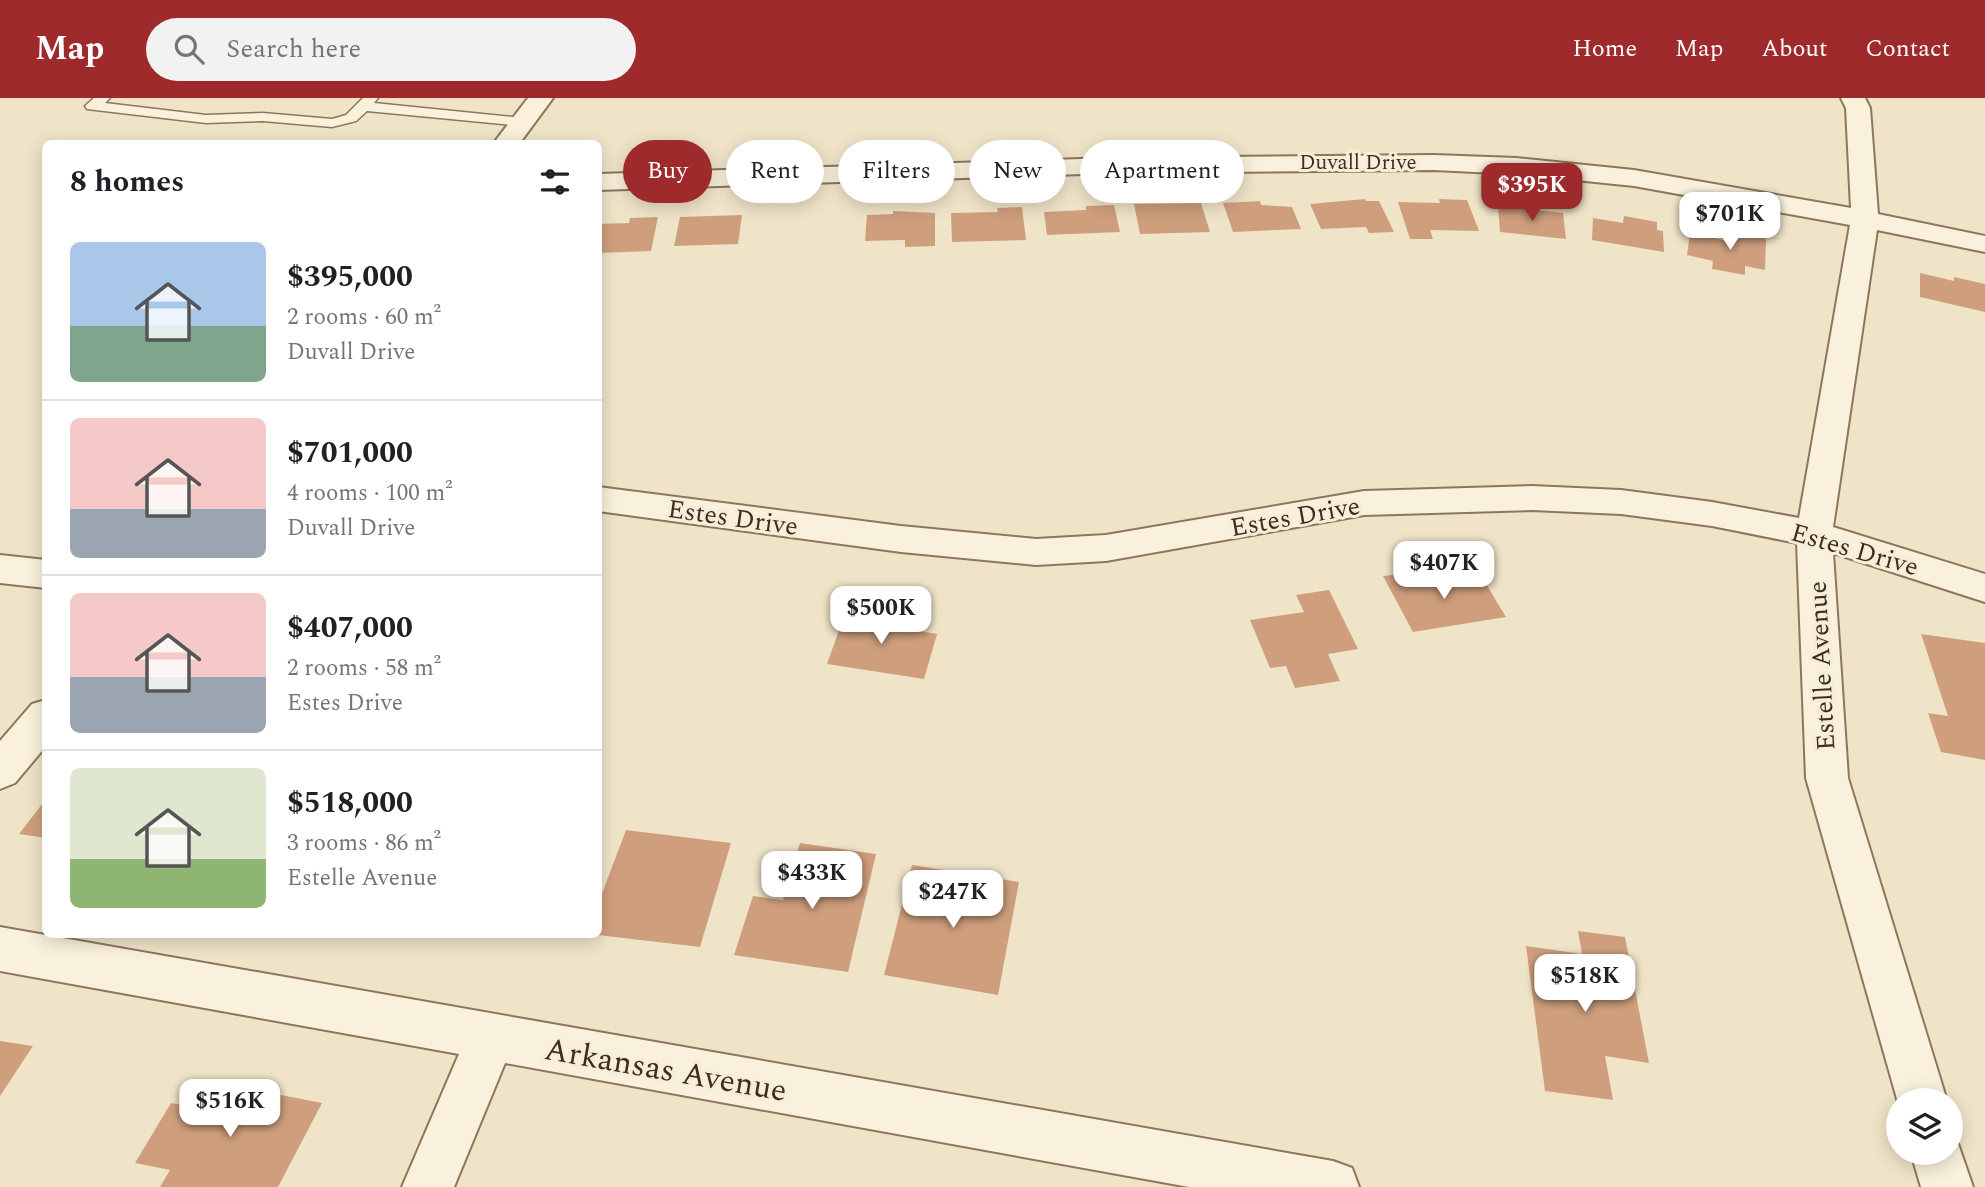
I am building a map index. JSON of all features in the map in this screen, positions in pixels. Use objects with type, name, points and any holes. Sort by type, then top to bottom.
[{"type":"street","points":[[508,140],[541,98]]},
{"type":"street","name":"Estelle Avenue","points":[[1853,98],[1858,108],[1865,220],[1814,534],[1827,778],[1918,1088]]},
{"type":"street","name":"Duvall Drive","points":[[602,182],[1102,165],[1442,162],[1597,174],[1737,193],[1985,244]]},
{"type":"street","name":"Estes Drive","points":[[602,500],[901,539],[1036,552],[1106,548],[1364,503],[1532,498],[1621,502],[1712,514],[1814,534],[1985,588]]},
{"type":"street","points":[[0,569],[42,574]]},
{"type":"street","points":[[0,771],[42,721]]},
{"type":"street","name":"Arkansas Avenue","points":[[0,949],[1333,1187]]},
{"type":"street","points":[[428,1187],[491,1038]]},
{"type":"street","points":[[1941,1165],[1947,1187]]},
{"type":"lane","points":[[103,98],[92,106],[206,119],[263,117],[332,123],[351,118],[367,102],[522,122]]},
{"type":"building","points":[[1365,199],[1379,201],[1394,232],[1369,233],[1366,227],[1321,229],[1310,204]]},
{"type":"building","points":[[1439,199],[1467,200],[1479,231],[1430,230],[1433,239],[1410,239],[1398,202],[1440,203]]},
{"type":"building","points":[[1260,201],[1261,205],[1292,207],[1301,229],[1233,232],[1223,203]]},
{"type":"building","points":[[1201,203],[1210,232],[1140,234],[1134,204]]},
{"type":"building","points":[[1114,205],[1120,232],[1047,235],[1044,212],[1086,210],[1086,206]]},
{"type":"building","points":[[1498,206],[1563,213],[1566,239],[1500,232]]},
{"type":"building","points":[[1022,207],[1026,240],[952,242],[951,213],[998,212],[997,208]]},
{"type":"building","points":[[893,211],[935,213],[935,246],[905,247],[905,240],[865,241],[867,215],[893,214]]},
{"type":"building","points":[[742,215],[738,244],[674,246],[680,217]]},
{"type":"building","points":[[1624,216],[1657,222],[1657,230],[1663,231],[1664,252],[1592,240],[1593,218],[1623,223]]},
{"type":"building","points":[[658,217],[651,251],[602,253],[602,224],[629,223],[630,218]]},
{"type":"building","points":[[1690,233],[1728,241],[1728,238],[1738,240],[1739,233],[1766,239],[1765,270],[1745,266],[1745,275],[1712,269],[1713,261],[1687,255]]},
{"type":"building","points":[[1920,273],[1954,281],[1954,277],[1985,284],[1985,312],[1920,297]]},
{"type":"building","points":[[1407,573],[1413,584],[1480,574],[1506,617],[1413,632],[1383,576]]},
{"type":"building","points":[[1329,590],[1358,649],[1328,654],[1340,681],[1295,688],[1286,666],[1270,668],[1250,620],[1304,612],[1296,595]]},
{"type":"building","points":[[848,605],[875,609],[870,623],[937,634],[924,679],[827,664]]},
{"type":"building","points":[[1921,634],[1985,643],[1985,760],[1941,752],[1928,713],[1948,716]]},
{"type":"building","points":[[42,804],[42,837],[19,834]]},
{"type":"building","points":[[626,830],[731,843],[700,947],[602,935],[602,893]]},
{"type":"building","points":[[800,843],[876,854],[848,972],[734,955],[753,896],[783,900]]},
{"type":"building","points":[[912,865],[1019,882],[998,995],[884,975]]},
{"type":"building","points":[[1578,931],[1625,937],[1649,1063],[1605,1056],[1613,1100],[1545,1091],[1526,946],[1582,954]]},
{"type":"building","points":[[0,1041],[33,1046],[0,1096]]},
{"type":"building","points":[[219,1083],[322,1103],[278,1187],[160,1187],[170,1170],[135,1163],[171,1103],[203,1109]]}]
